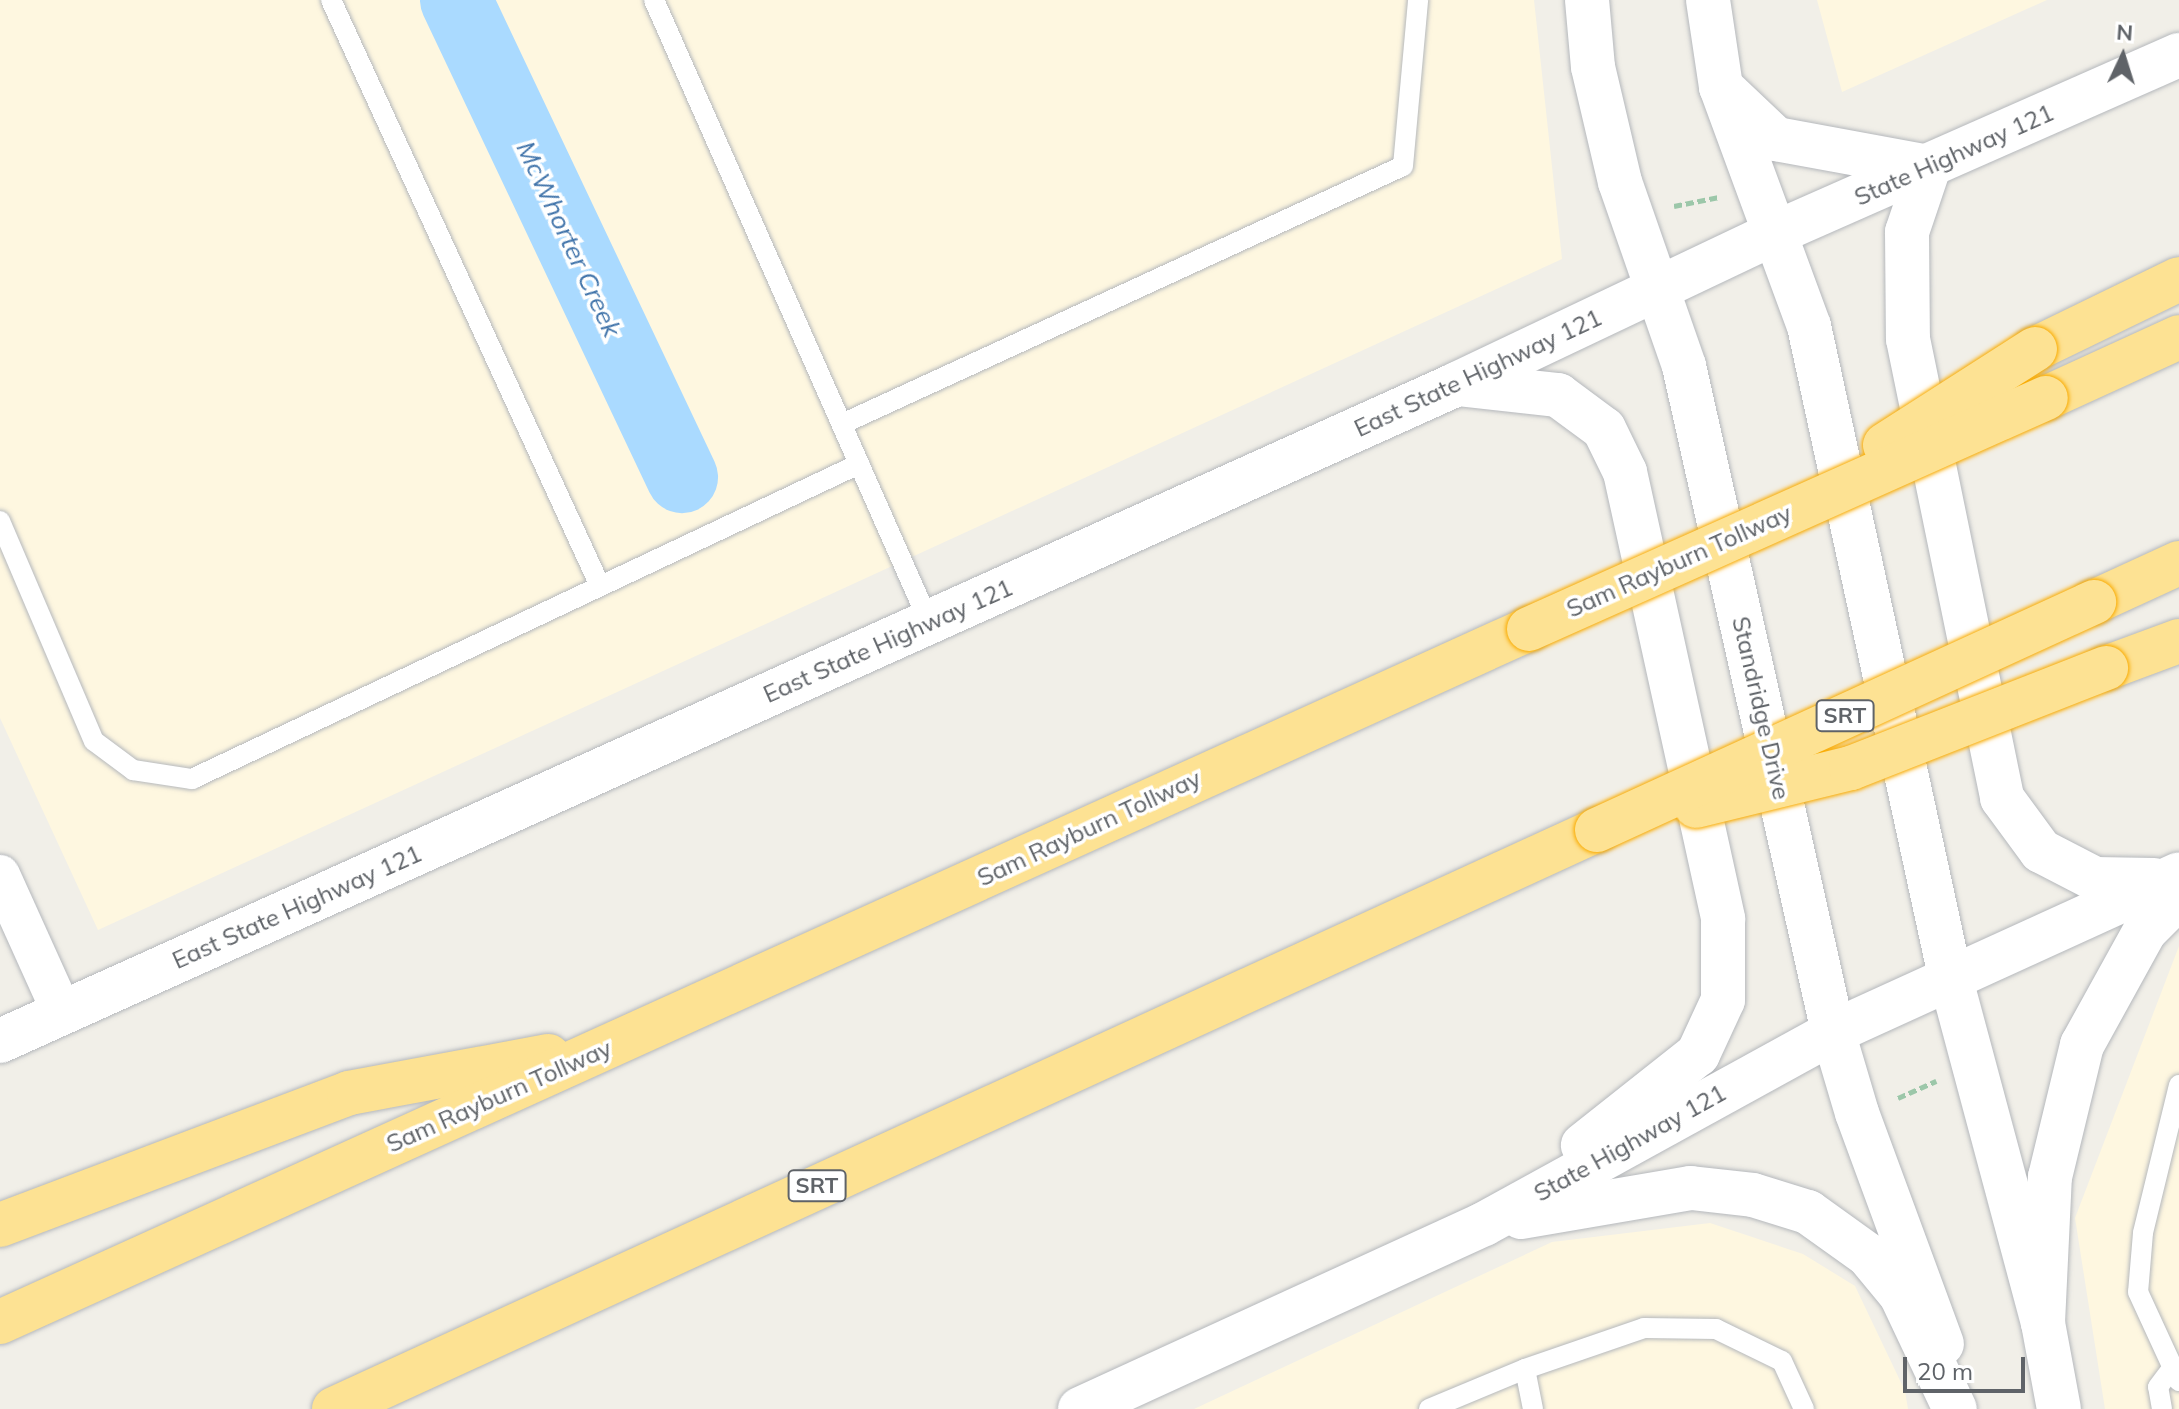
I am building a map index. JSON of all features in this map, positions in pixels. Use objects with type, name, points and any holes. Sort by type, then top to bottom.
[{"type":"highway","points":[[1765,522],[2035,349],[2179,279]]},
{"type":"highway","name":"Sam Rayburn Tollway","points":[[0,1322],[2179,337]]},
{"type":"highway","name":"SRT","points":[[334,1409],[2179,563]]},
{"type":"highway","points":[[1597,830],[1851,768],[2179,641]]},
{"type":"highway","points":[[0,1225],[349,1093],[614,1044]]},
{"type":"main road","name":"Standridge Drive","points":[[1587,0],[1593,67],[1620,182],[1684,366],[1833,1032],[1857,1113],[1964,1409]]},
{"type":"main road","points":[[1708,0],[1721,87],[1809,326],[1950,976],[2043,1323],[2059,1409]]},
{"type":"main road","name":"State Highway 121","points":[[1773,234],[2179,55]]},
{"type":"main road","points":[[1721,87],[1776,139],[1929,167],[1907,232],[1908,339],[2002,798],[2041,851],[2095,879],[2175,884],[2145,931],[2082,1045],[2050,1177],[2043,1323]]},
{"type":"main road","name":"East State Highway 121","points":[[0,1041],[1457,384],[1773,234]]},
{"type":"main road","points":[[1457,384],[1558,395],[1604,429],[1625,472],[1723,919],[1723,1000],[1698,1054],[1484,1224]]},
{"type":"main road","name":"State Highway 121","points":[[1080,1409],[1484,1224],[1833,1032],[1950,976],[2175,884]]},
{"type":"main road","points":[[1484,1224],[1691,1188],[1753,1195],[1808,1212],[1868,1255],[1901,1295],[1955,1409]]},
{"type":"street","points":[[0,875],[62,1012]]},
{"type":"lane","points":[[331,0],[600,586]]},
{"type":"lane","points":[[654,0],[929,622]]},
{"type":"lane","points":[[842,424],[1403,166],[1418,0]]},
{"type":"lane","points":[[0,521],[94,741],[133,770],[192,779],[859,464]]},
{"type":"lane","points":[[2162,1409],[2158,1387],[2174,1376],[2138,1292],[2143,1233],[2179,1085]]},
{"type":"lane","points":[[1429,1409],[1525,1369],[1644,1328],[1716,1329],[1782,1361],[1804,1409]]},
{"type":"lane","points":[[1525,1369],[1533,1409]]},
{"type":"path","points":[[1673,206],[1730,195]]},
{"type":"path","points":[[1897,1099],[1948,1075]]},
{"type":"shaded area","points":[[0,0],[1534,0],[1562,259],[98,930],[0,718]]},
{"type":"shaded area","points":[[1817,0],[2047,0],[1842,92]]},
{"type":"shaded area","points":[[2179,946],[2179,1409],[2105,1409],[2075,1218]]},
{"type":"shaded area","points":[[1710,1223],[1803,1254],[1855,1286],[1905,1391],[1908,1409],[1194,1409],[1552,1242]]},
{"type":"waterway","name":"McWhorter Creek","points":[[456,0],[682,477]]}]
